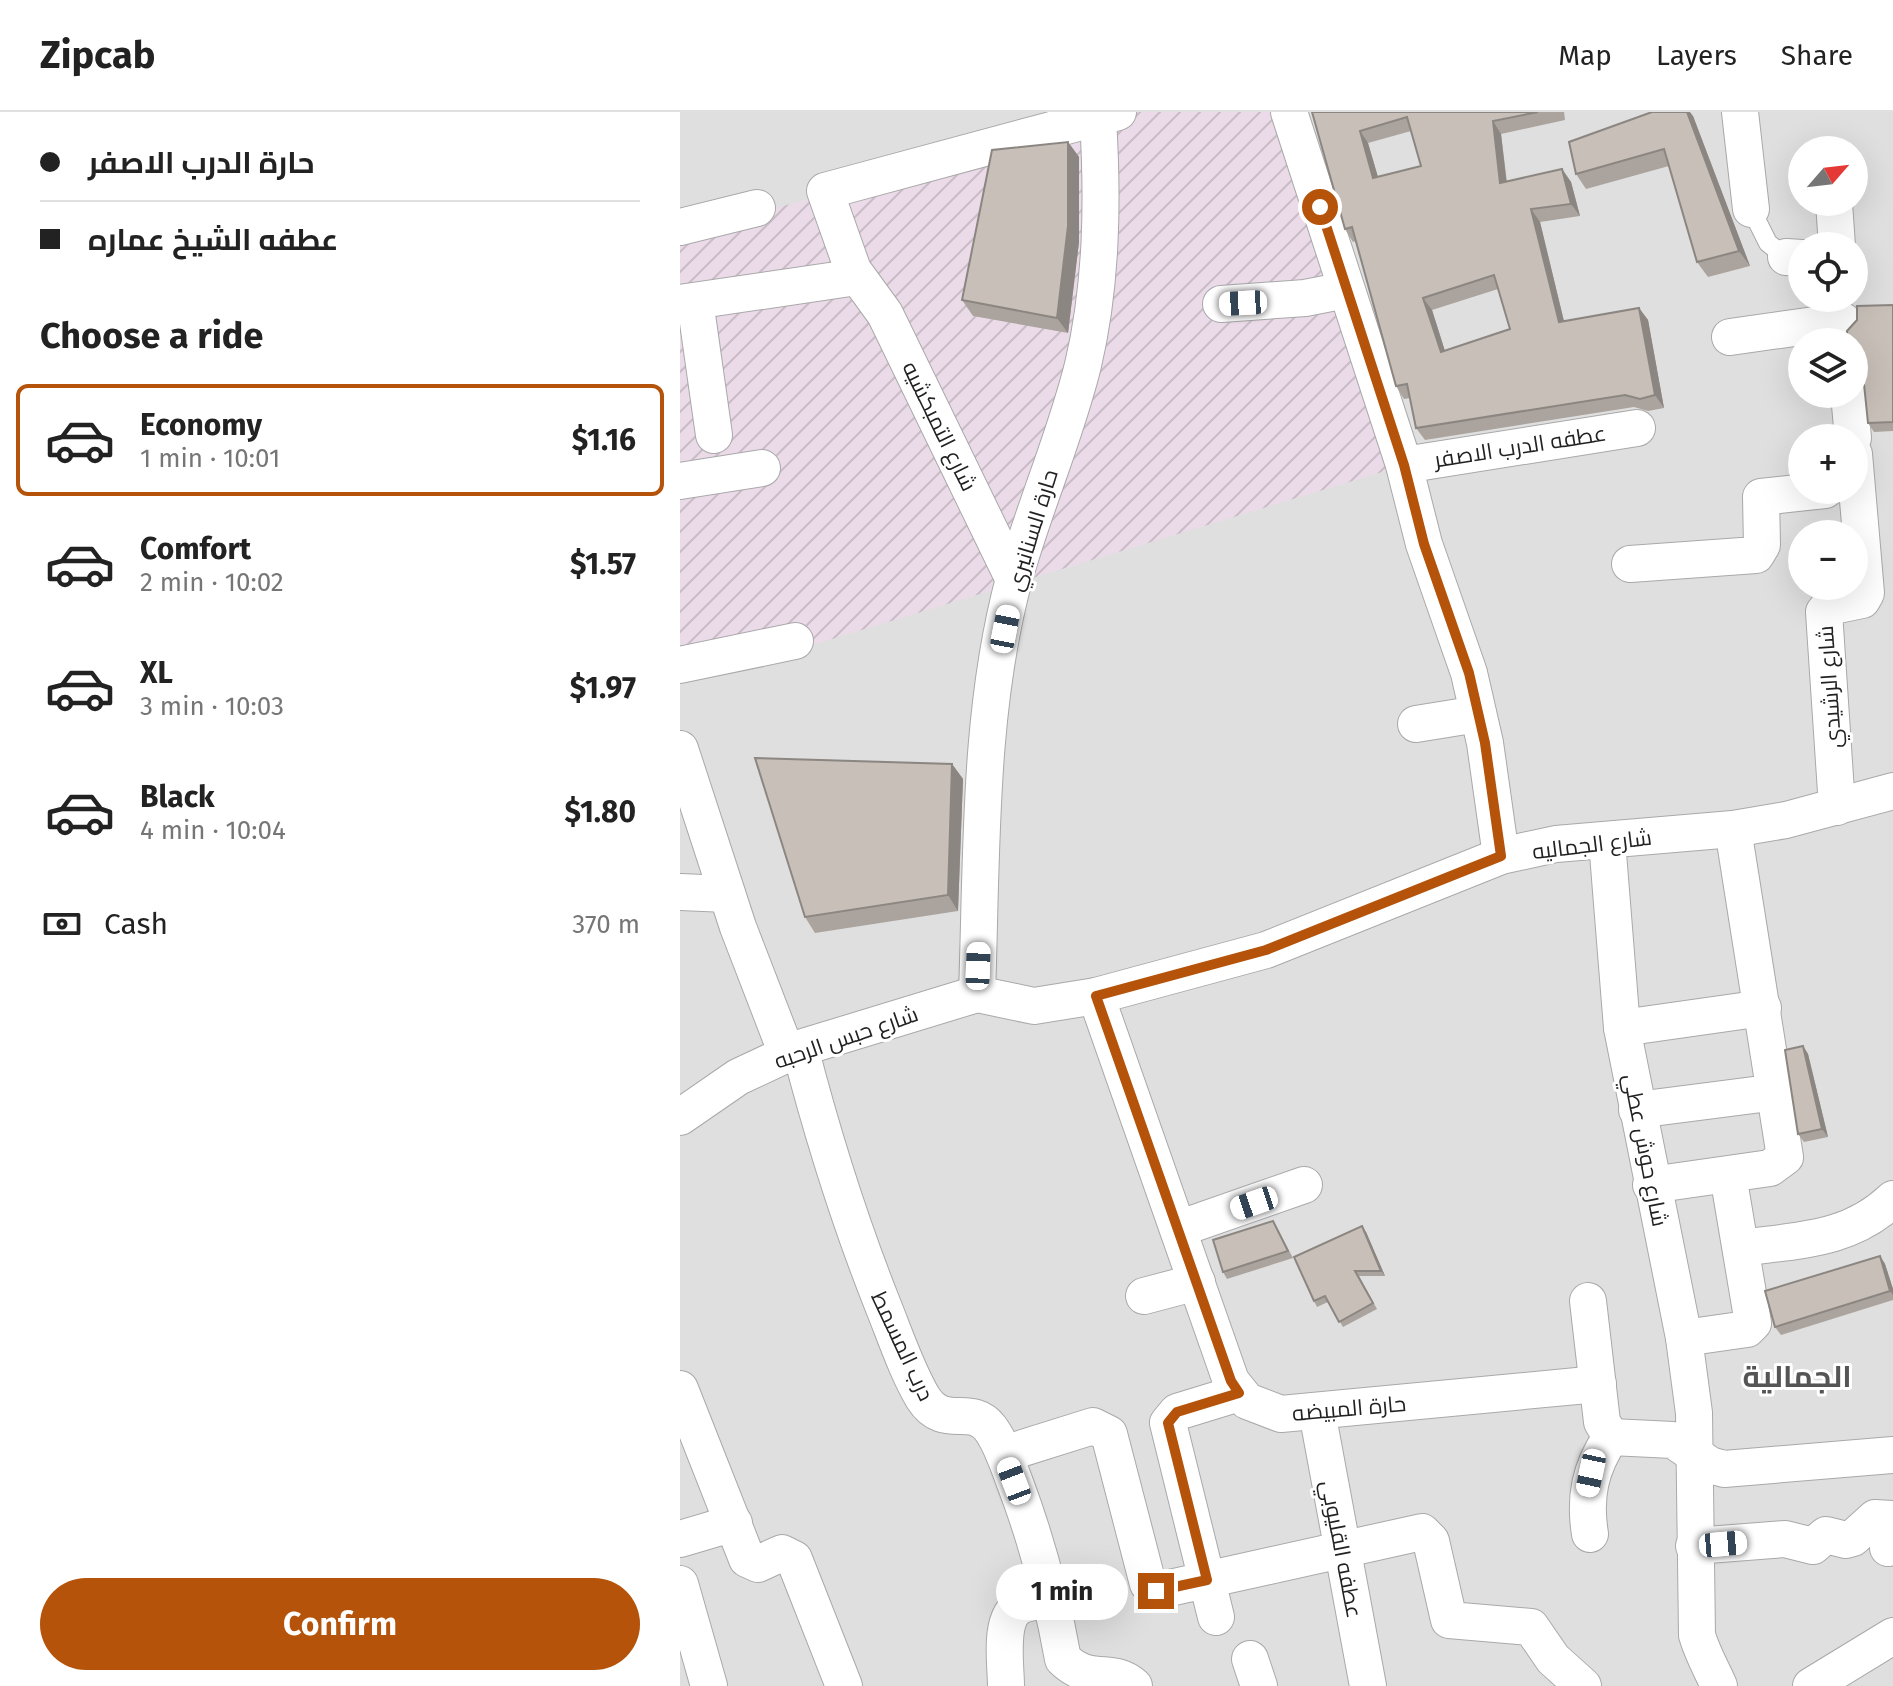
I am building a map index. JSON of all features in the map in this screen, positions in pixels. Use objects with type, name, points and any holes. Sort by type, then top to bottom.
[{"type":"street","points":[[1289,112],[1404,465],[1424,544],[1469,673],[1501,856]]},
{"type":"street","points":[[1740,112],[1751,209]]},
{"type":"street","name":"شارع التمبكشيه","points":[[1014,580],[885,314],[857,277],[825,191],[1109,115]]},
{"type":"street","name":"حارة السنانيري","points":[[977,994],[984,769],[995,679],[1014,580],[1071,408],[1091,323],[1109,115]]},
{"type":"street","points":[[680,227],[757,208]]},
{"type":"street","points":[[714,435],[688,302],[857,277]]},
{"type":"street","points":[[1221,304],[1305,298],[1346,290]]},
{"type":"street","points":[[1730,337],[1843,320]]},
{"type":"street","name":"عطفه الدرب الاصفر","points":[[1404,465],[1637,428]]},
{"type":"street","points":[[680,481],[762,468]]},
{"type":"street","points":[[1630,564],[1756,555],[1762,545],[1761,497],[1788,492]]},
{"type":"street","name":"شارع الرشيدي","points":[[1837,807],[1824,612],[1828,607],[1862,600],[1866,593],[1852,504]]},
{"type":"street","points":[[680,665],[795,641]]},
{"type":"street","points":[[1416,724],[1478,714]]},
{"type":"street","name":"درب المسمط","points":[[680,749],[727,894],[794,1051],[846,1205],[893,1330],[923,1398],[936,1413],[952,1418],[969,1415],[979,1418],[989,1427],[1004,1454],[1034,1534],[1052,1599],[1063,1659],[1074,1672],[1090,1681],[1121,1679],[1134,1686]]},
{"type":"street","name":"شارع الجماليه","points":[[977,994],[1034,1006],[1096,996],[1266,950],[1501,856],[1556,844],[1733,829],[1837,807],[1893,791]]},
{"type":"street","points":[[1651,1185],[1776,1166],[1785,1157],[1733,829]]},
{"type":"street","name":"شارع حوش عطي","points":[[1607,841],[1622,1028],[1684,1338],[1696,1457],[1694,1546],[1697,1635],[1702,1651],[1715,1670],[1719,1686]]},
{"type":"street","points":[[680,892],[727,894]]},
{"type":"street","name":"شارع حبس الرحبه","points":[[680,1117],[738,1077],[794,1051],[977,994]]},
{"type":"street","points":[[1096,996],[1231,1381],[1239,1393],[1177,1412],[1168,1423],[1216,1617]]},
{"type":"street","points":[[1622,1028],[1763,1008]]},
{"type":"street","points":[[1637,1110],[1777,1092]]},
{"type":"street","points":[[1684,1338],[1747,1329],[1752,1325],[1754,1316],[1728,1175]]},
{"type":"street","points":[[1178,1229],[1304,1185]]},
{"type":"street","points":[[1741,1248],[1852,1229],[1876,1215],[1893,1199]]},
{"type":"street","points":[[1144,1296],[1197,1282]]},
{"type":"street","points":[[1588,1301],[1602,1422],[1611,1437]]},
{"type":"street","name":"حارة المبيضه","points":[[1239,1393],[1269,1412],[1317,1412],[1598,1384]]},
{"type":"street","points":[[680,1389],[751,1563],[758,1564],[782,1553],[794,1559],[844,1686]]},
{"type":"street","name":"عطفه القليوبي","points":[[1317,1412],[1342,1549],[1358,1683]]},
{"type":"street","points":[[1004,1454],[1093,1426],[1109,1434],[1148,1584],[1156,1591],[1422,1532],[1428,1535],[1449,1620],[1531,1627],[1553,1659],[1568,1669],[1583,1686]]},
{"type":"street","points":[[1611,1437],[1673,1440],[1710,1465],[1739,1470],[1893,1455]]},
{"type":"street","points":[[1590,1534],[1589,1483],[1599,1454],[1611,1437]]},
{"type":"street","points":[[1694,1546],[1785,1539],[1809,1546],[1826,1535],[1846,1540],[1853,1538],[1875,1518],[1891,1538]]},
{"type":"street","points":[[680,1539],[734,1523]]},
{"type":"street","points":[[680,1584],[709,1686]]},
{"type":"street","points":[[1006,1686],[1006,1632],[1012,1615],[1019,1607],[1052,1599]]},
{"type":"street","points":[[1811,1686],[1893,1636]]},
{"type":"lane","points":[[1751,209],[1768,243],[1788,255]]},
{"type":"shaded area","points":[[680,112],[1893,112],[1893,1686],[680,1686]]},
{"type":"shaded area","points":[[1139,112],[1284,112],[1402,466],[680,685],[680,233]]},
{"type":"building","points":[[1312,112],[1538,112],[1493,121],[1500,183],[1562,169],[1571,204],[1531,209],[1559,322],[1639,308],[1655,395],[1640,399],[1625,395],[1416,428],[1407,384],[1396,386],[1352,227],[1345,229]],"holes":[[[1407,117],[1421,166],[1373,178],[1360,131]],[[1494,275],[1510,329],[1441,352],[1423,298]]]},
{"type":"building","points":[[1652,112],[1687,112],[1739,251],[1697,262],[1664,149],[1576,174],[1569,142]]},
{"type":"building","points":[[1068,142],[1068,226],[1057,318],[962,300],[992,150]]},
{"type":"building","points":[[1893,305],[1893,422],[1868,423],[1868,328],[1850,328],[1857,320],[1857,312],[1868,312],[1868,306]]},
{"type":"building","points":[[755,758],[952,764],[948,895],[805,917]]},
{"type":"building","points":[[1803,1046],[1822,1129],[1798,1134],[1785,1050]]},
{"type":"building","points":[[1273,1221],[1288,1251],[1223,1272],[1213,1240]]},
{"type":"building","points":[[1362,1226],[1381,1271],[1355,1271],[1373,1303],[1339,1322],[1325,1296],[1314,1301],[1294,1257]]},
{"type":"building","points":[[1880,1256],[1890,1291],[1775,1327],[1765,1291]]},
{"type":"district","name":"الجمالية","points":[[1797,1377]]},
{"type":"route","points":[[1156,1591],[1207,1580],[1168,1423],[1170,1418],[1177,1412],[1239,1393],[1231,1381],[1096,996],[1266,950],[1501,856],[1485,743],[1469,673],[1424,544],[1404,465],[1320,207]]}]
